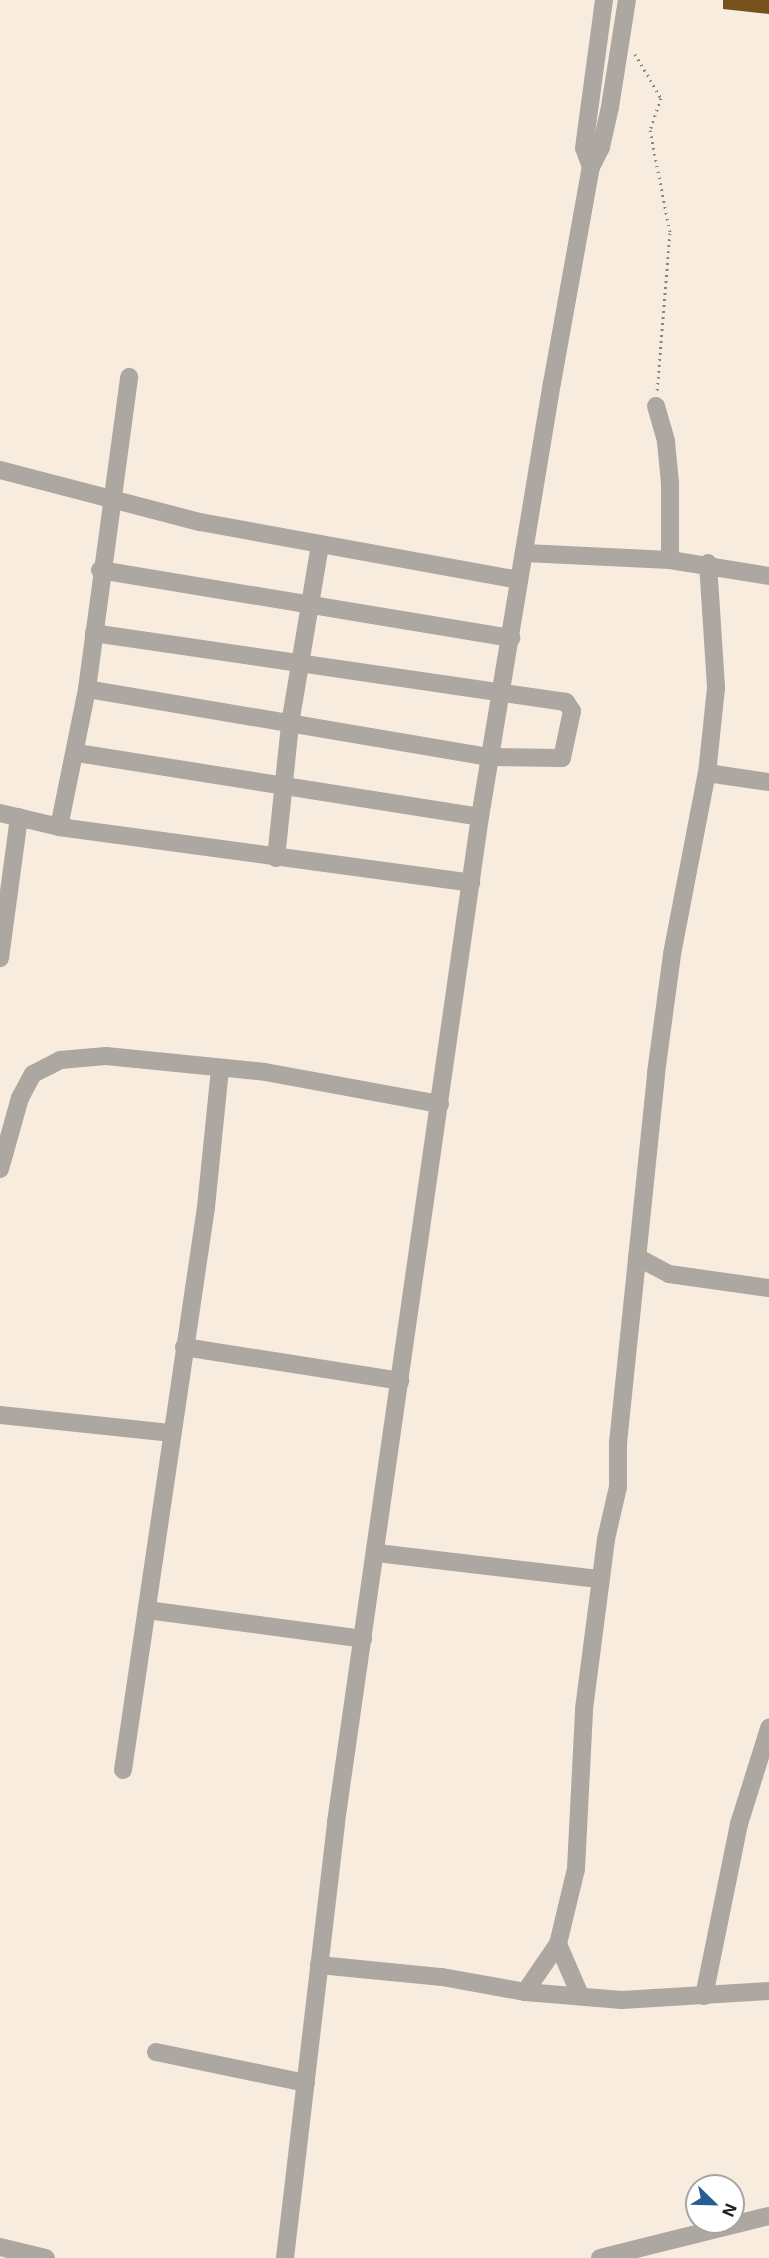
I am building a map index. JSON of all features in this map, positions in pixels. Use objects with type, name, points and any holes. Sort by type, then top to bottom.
[{"type":"street","points":[[591,167],[584,148],[604,0]]},
{"type":"street","points":[[285,2258],[319,1965],[363,1639],[489,757],[503,694],[519,580],[591,167],[601,147],[627,0]]},
{"type":"street","points":[[59,827],[77,753],[87,689],[100,570],[129,378]]},
{"type":"street","points":[[656,406],[666,442],[670,483],[670,560]]},
{"type":"street","points":[[0,470],[200,522],[519,580]]},
{"type":"street","points":[[276,858],[290,724],[320,544]]},
{"type":"street","points":[[525,553],[708,563],[769,576]]},
{"type":"street","points":[[525,1992],[558,1944],[576,1869],[580,1757],[600,1579],[618,1487],[618,1443],[672,954],[707,773],[716,688],[708,563]]},
{"type":"street","points":[[100,570],[511,638]]},
{"type":"street","points":[[87,689],[489,757],[557,760],[566,754],[571,706],[566,702],[94,633]]},
{"type":"street","points":[[77,753],[480,817]]},
{"type":"street","points":[[707,773],[769,782]]},
{"type":"street","points":[[0,813],[59,827],[471,883]]},
{"type":"street","points":[[0,958],[19,817]]},
{"type":"street","points":[[0,1169],[20,1098],[33,1074],[60,1060],[106,1056],[265,1072],[440,1104]]},
{"type":"street","points":[[123,1770],[170,1433],[206,1207],[220,1069]]},
{"type":"street","points":[[637,1257],[669,1274],[769,1288]]},
{"type":"street","points":[[635,1291],[669,1274]]},
{"type":"street","points":[[184,1347],[400,1381]]},
{"type":"street","points":[[0,1415],[170,1433]]},
{"type":"street","points":[[377,1553],[600,1579]]},
{"type":"street","points":[[147,1610],[363,1639]]},
{"type":"street","points":[[704,1996],[740,1824],[769,1728]]},
{"type":"street","points":[[558,1944],[580,1995]]},
{"type":"street","points":[[319,1965],[442,1977],[525,1992],[659,2000],[769,1990]]},
{"type":"street","points":[[156,2052],[306,2083]]},
{"type":"street","points":[[600,2258],[659,2249],[769,2216]]},
{"type":"street","points":[[0,2247],[46,2258]]},
{"type":"path","points":[[619,54],[631,49],[661,98],[650,130],[670,233],[656,406]]},
{"type":"building","points":[[723,0],[769,0],[769,14],[723,9]]}]
